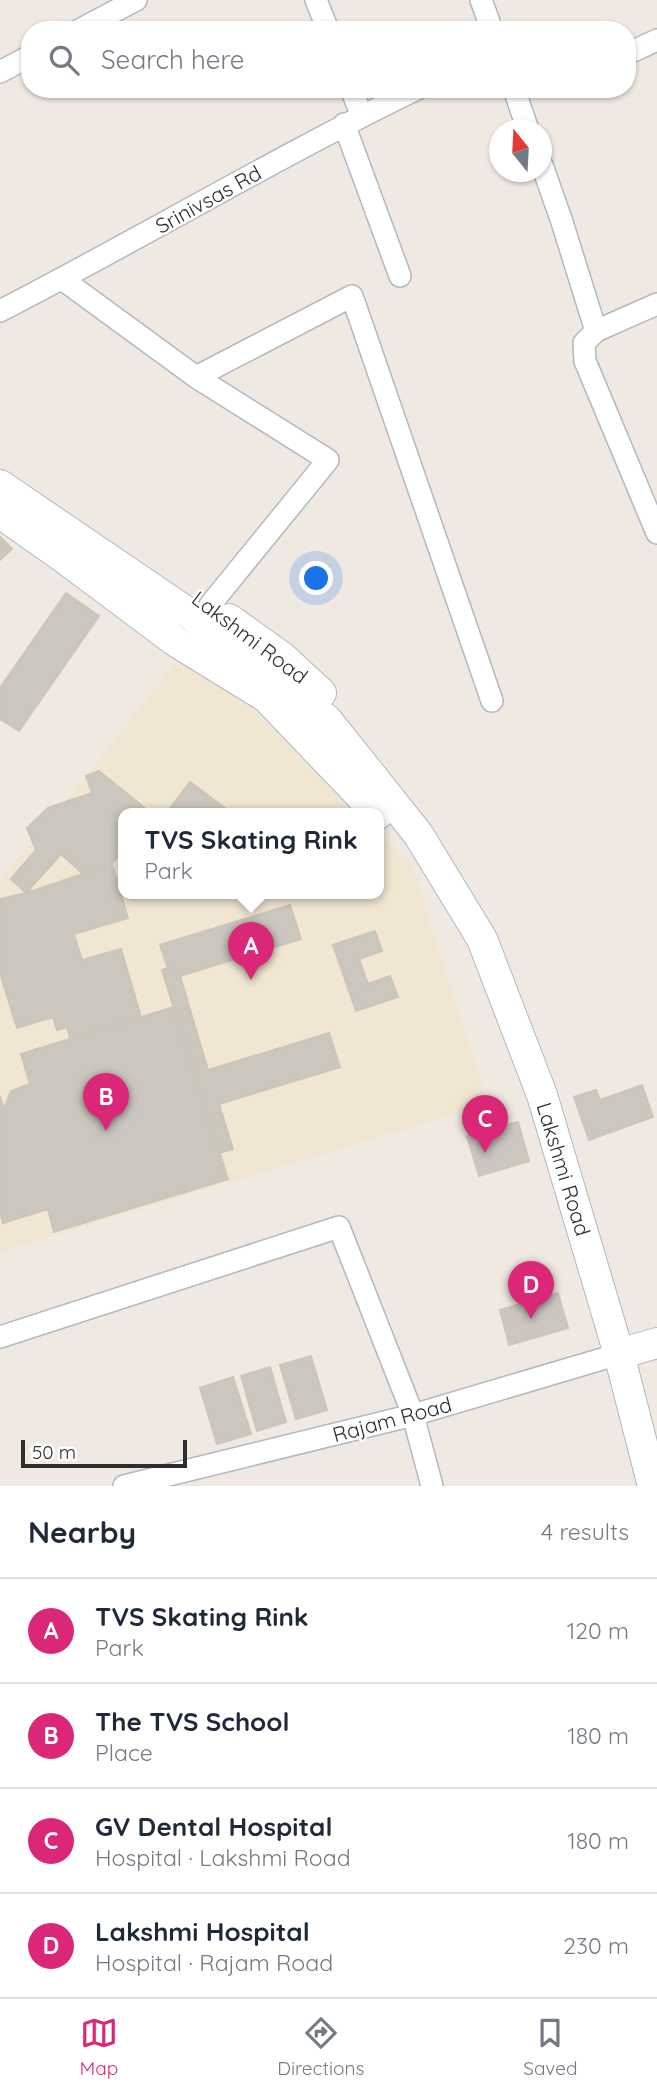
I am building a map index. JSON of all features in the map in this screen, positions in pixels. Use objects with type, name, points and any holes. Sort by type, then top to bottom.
[{"type":"street","points":[[96,21],[136,0]]},
{"type":"street","points":[[316,0],[324,21]]},
{"type":"street","points":[[481,0],[489,21]]},
{"type":"street","points":[[636,50],[657,40]]},
{"type":"street","points":[[0,72],[21,61]]},
{"type":"street","points":[[352,98],[353,120],[400,276]]},
{"type":"street","name":"Srinivsas Rd","points":[[0,311],[398,98]]},
{"type":"street","points":[[517,98],[524,119]]},
{"type":"street","points":[[547,182],[596,331]]},
{"type":"street","points":[[0,485],[211,618],[328,460],[196,377],[62,279]]},
{"type":"street","points":[[196,377],[352,296],[492,701]]},
{"type":"street","points":[[657,304],[596,331],[584,343],[585,361],[657,533]]},
{"type":"street","name":"Lakshmi Road","points":[[0,463],[211,618],[327,720],[418,834],[482,939],[542,1095],[619,1354],[653,1486]]},
{"type":"street","name":"Lakshmi Road","points":[[0,513],[175,641],[266,697],[372,808]]},
{"type":"street","name":"Lakshmi Road","points":[[384,820],[437,866]]},
{"type":"street","points":[[0,1337],[339,1227],[412,1415],[432,1486]]},
{"type":"street","name":"Rajam Road","points":[[124,1486],[412,1415],[657,1343]]},
{"type":"shaded area","points":[[179,658],[228,686],[353,808],[118,808],[118,899],[384,899],[384,838],[411,864],[488,1104],[0,1252],[0,880]]},
{"type":"building","points":[[0,537],[12,549],[0,560]]},
{"type":"building","points":[[66,593],[99,616],[19,731],[0,719],[0,688]]},
{"type":"building","points":[[99,771],[145,808],[118,808],[118,856],[112,864],[82,873],[61,854],[26,893],[11,879],[36,850],[27,828],[48,808],[92,793],[86,776]]},
{"type":"building","points":[[190,782],[225,808],[170,808]]},
{"type":"building","points":[[112,864],[118,884],[118,899],[122,899],[128,918],[74,934],[82,960],[121,949],[141,1017],[70,1038],[67,1027],[57,1030],[53,1017],[17,1028],[0,973],[0,899]]},
{"type":"building","points":[[290,905],[301,939],[180,976],[208,1070],[329,1033],[340,1067],[219,1104],[233,1149],[219,1153],[162,970],[168,968],[160,945]]},
{"type":"building","points":[[375,931],[382,951],[359,959],[368,984],[390,976],[398,997],[356,1011],[333,945]]},
{"type":"building","points":[[174,1007],[228,1179],[54,1232],[48,1209],[3,1223],[0,1213],[0,1096],[4,1109],[11,1091],[30,1084],[21,1054]]},
{"type":"building","points":[[642,1085],[653,1117],[589,1140],[574,1097],[596,1090],[600,1100]]},
{"type":"building","points":[[518,1122],[529,1161],[479,1176],[467,1136]]},
{"type":"building","points":[[558,1293],[568,1328],[509,1345],[500,1310]]},
{"type":"building","points":[[311,1356],[327,1410],[296,1419],[280,1365]]},
{"type":"building","points":[[270,1367],[286,1422],[257,1431],[241,1376]]},
{"type":"building","points":[[233,1377],[251,1434],[217,1444],[200,1388]]},
{"type":"place","name":"TVS Skating Rink","points":[[251,980]]},
{"type":"place","name":"The TVS School","points":[[106,1131]]},
{"type":"place","name":"GV Dental Hospital","points":[[485,1153]]},
{"type":"place","name":"Lakshmi Hospital","points":[[531,1319]]}]
